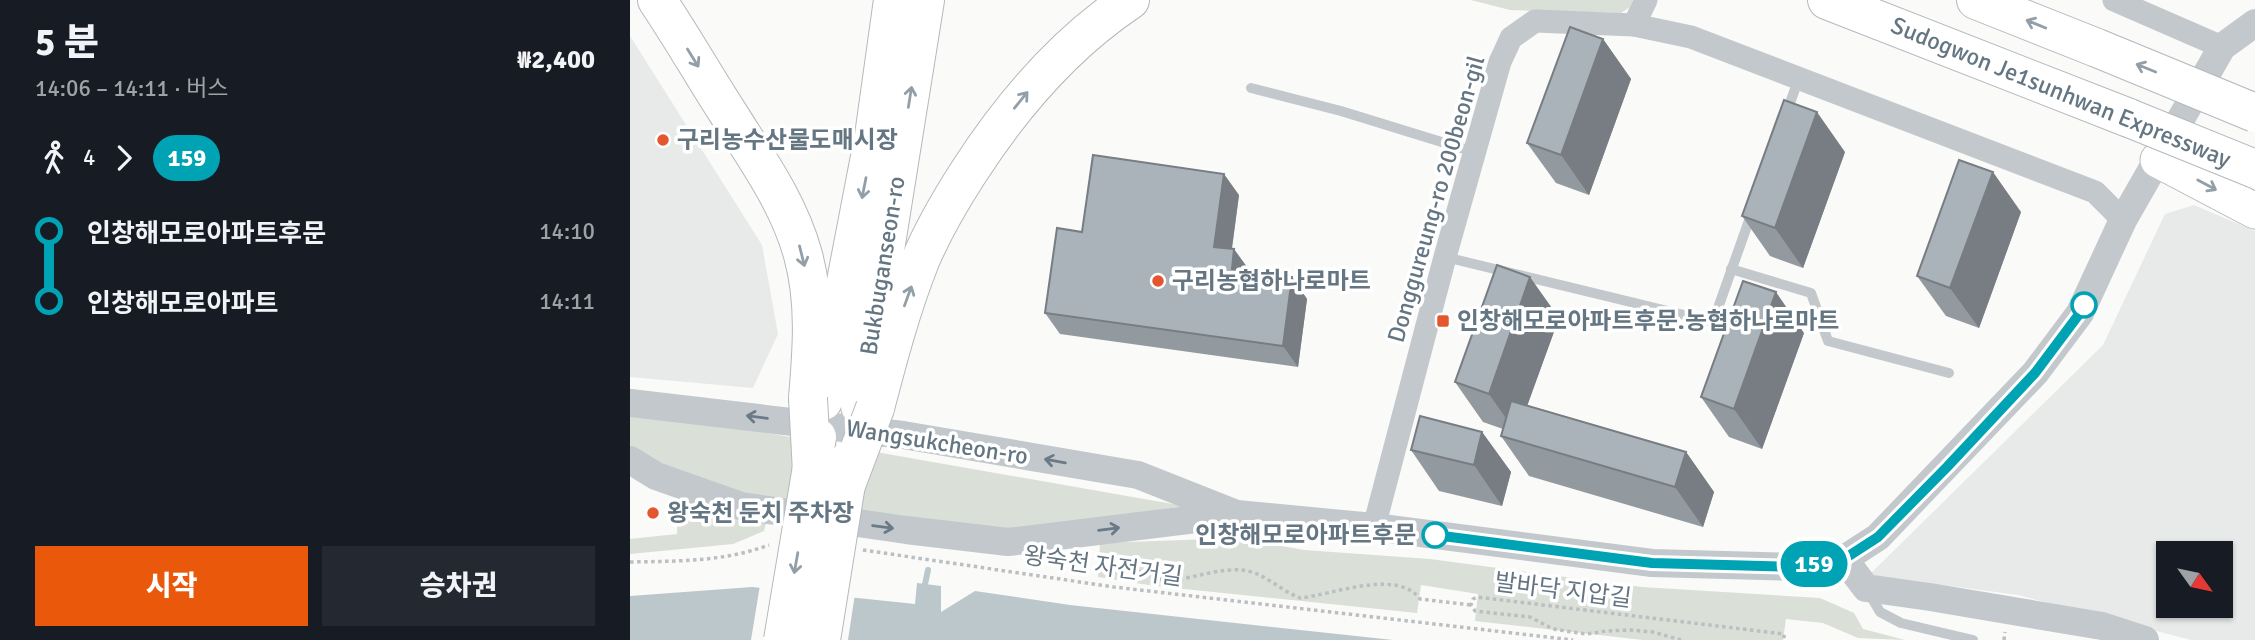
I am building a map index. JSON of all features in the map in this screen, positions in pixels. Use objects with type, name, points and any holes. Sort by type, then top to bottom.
[{"type":"highway","points":[[657,0],[768,178],[790,220],[803,256],[811,302],[815,400],[812,472],[783,640]]},
{"type":"highway","name":"Bukbuganseon-ro","points":[[815,400],[874,136],[893,0]]},
{"type":"highway","name":"Bukbuganseon-ro","points":[[867,407],[925,0]]},
{"type":"highway","points":[[821,640],[843,493],[867,407],[921,259],[945,210],[990,140],[1025,95],[1063,55],[1110,13],[1130,0]]},
{"type":"highway","points":[[1976,0],[2255,113]]},
{"type":"highway","name":"Sudogwon Je1sunhwan Expressway","points":[[1830,2],[2255,169]]},
{"type":"main road","points":[[2158,159],[2255,211]]},
{"type":"street","points":[[1634,25],[1646,0]]},
{"type":"street","points":[[2114,0],[2222,47]]},
{"type":"street","name":"Donggureung-ro 200beon-gil","points":[[1374,527],[1500,62],[1511,38],[1535,21],[1634,25],[1691,37],[2095,192],[2123,220]]},
{"type":"street","points":[[2145,640],[2102,626],[1866,588],[1844,559],[1878,537],[2035,373],[2080,313],[2123,220],[2222,47],[2255,23]]},
{"type":"street","name":"Wangsukcheon-ro","points":[[630,403],[903,435],[1138,475],[1237,514]]},
{"type":"street","name":"Wangsukcheon-ro","points":[[630,460],[656,476],[741,506],[1008,542],[1237,514],[1374,527],[1652,563],[1795,567],[1844,559]]},
{"type":"lane","points":[[1780,131],[1799,78]]},
{"type":"lane","points":[[1251,88],[1341,111],[1474,152]]},
{"type":"lane","points":[[1445,257],[1713,322],[1757,197]]},
{"type":"lane","points":[[1731,269],[1811,293],[1829,341],[1949,373]]},
{"type":"lane","points":[[1866,588],[1880,612],[1901,623],[1973,640]]},
{"type":"path","points":[[630,562],[718,559],[744,554],[778,542]]},
{"type":"path","name":"왕숙천 자전거길","points":[[854,549],[1114,587],[1573,640]]},
{"type":"path","points":[[1100,550],[1136,570],[1169,581],[1245,570],[1257,573],[1300,598],[1384,584],[1402,587],[1416,593],[1420,598],[1471,605]]},
{"type":"path","name":"발바닥 지압길","points":[[1681,640],[1653,632],[1630,630],[1586,634],[1553,629],[1530,617],[1475,611],[1471,605],[1477,597],[1784,634],[1784,640]]},
{"type":"shaded area","points":[[1471,0],[1633,0],[1630,7],[1621,13],[1510,10]]},
{"type":"shaded area","name":"구리농수산물도매시장","points":[[630,36],[762,245],[778,334],[753,388],[630,377]]},
{"type":"shaded area","points":[[2194,205],[2255,231],[2255,640],[2191,640],[2018,595],[1869,575],[2103,345],[2165,214]]},
{"type":"shaded area","points":[[670,416],[1184,506],[1005,534],[721,492],[630,449],[630,417]]},
{"type":"shaded area","points":[[678,495],[768,515],[764,531],[733,544],[630,554],[630,539],[677,534]]},
{"type":"shaded area","points":[[1239,538],[1304,550],[1430,559],[1642,587],[1820,598],[1854,613],[1863,629],[1905,640],[1858,638],[1823,623],[1786,619],[1783,640],[1643,640],[1475,621],[1478,594],[1421,585],[1417,613],[1155,586],[1098,577],[1100,543]]},
{"type":"shaded area","points":[[917,583],[941,586],[941,612],[975,591],[1070,605],[1393,640],[630,640],[630,596],[752,587],[915,604]]},
{"type":"pier","points":[[760,585],[855,594],[848,640],[751,640]]},
{"type":"building","points":[[1570,27],[1603,39],[1561,155],[1527,143]]},
{"type":"building","points":[[1784,100],[1817,112],[1775,228],[1742,216]]},
{"type":"building","name":"구리농협하나로마트","points":[[1093,155],[1224,174],[1214,247],[1234,249],[1232,269],[1292,277],[1283,346],[1045,313],[1057,228],[1082,232]]},
{"type":"building","points":[[1959,160],[1993,172],[1950,288],[1917,276]]},
{"type":"building","points":[[1497,265],[1530,277],[1489,394],[1455,382]]},
{"type":"building","points":[[1743,281],[1776,292],[1734,409],[1701,397]]},
{"type":"building","points":[[1511,401],[1686,452],[1675,487],[1501,436]]},
{"type":"building","points":[[1420,416],[1482,432],[1474,465],[1411,450]]},
{"type":"waterway","points":[[924,589],[928,570]]},
{"type":"bus line","name":"159","points":[[1435,535],[1652,563],[1795,567],[1844,559],[1878,537],[1947,467],[2035,373],[2084,305]]},
{"type":"place","name":"구리농수산물도매시장","points":[[663,140]]},
{"type":"place","name":"구리농협하나로마트","points":[[1158,281]]},
{"type":"place","name":"인창해모로아파트후문.농협하나로마트","points":[[1443,321]]},
{"type":"place","name":"왕숙천 둔치 주차장","points":[[653,513]]},
{"type":"place","name":"인창해모로아파트후문","points":[[1435,535]]}]
